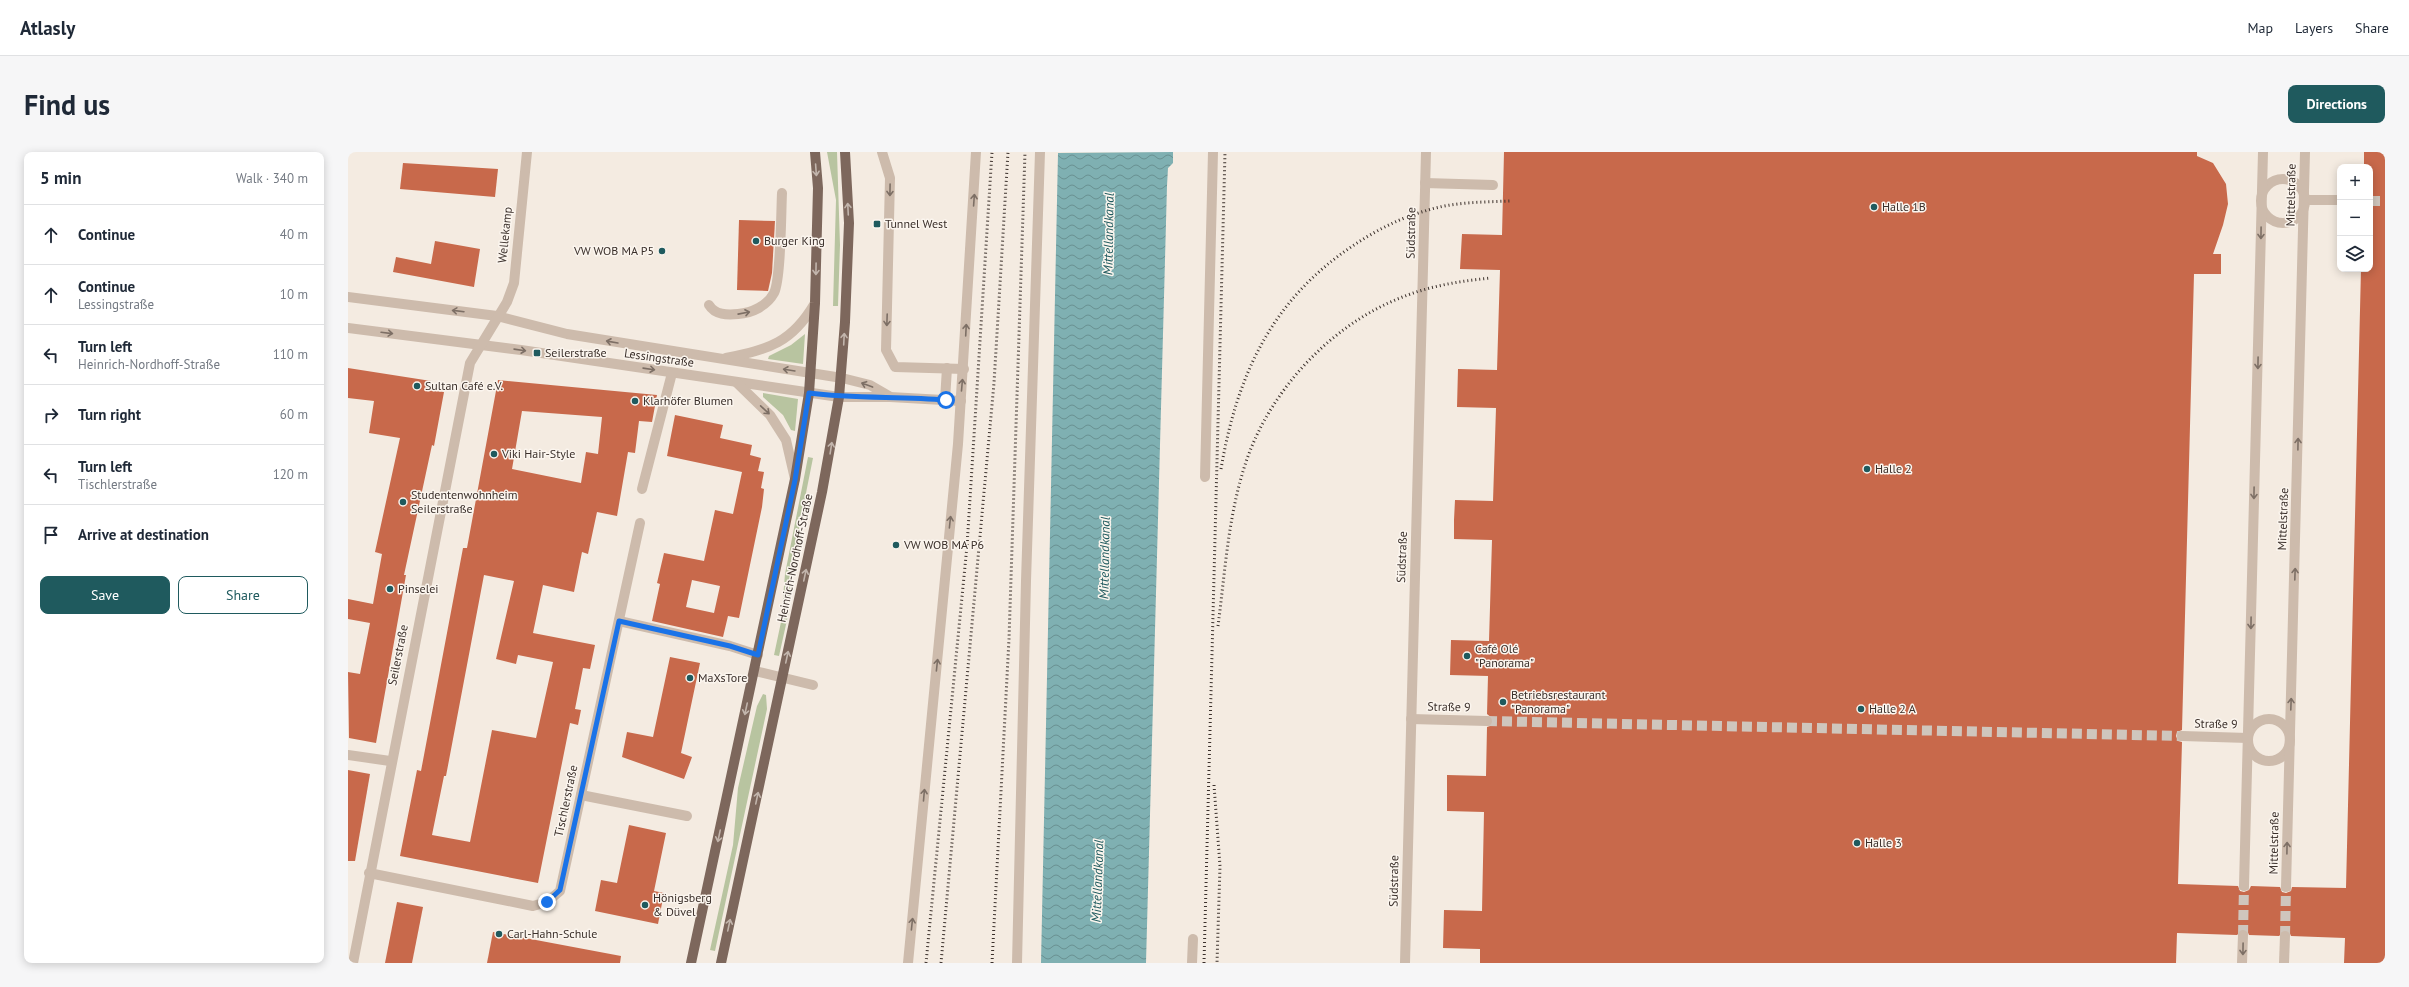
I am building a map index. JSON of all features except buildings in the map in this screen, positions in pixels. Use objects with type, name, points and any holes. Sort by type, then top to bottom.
[{"type":"main road","name":"Heinrich-Nordhoff-Straße","points":[[693,963],[795,480],[809,393],[815,304],[818,188],[815,152]]},
{"type":"main road","name":"Heinrich-Nordhoff-Straße","points":[[720,963],[783,678],[828,462],[842,378],[849,223],[845,152]]},
{"type":"street","name":"Wellekamp","points":[[496,316],[507,302],[514,283],[527,152]]},
{"type":"street","points":[[882,152],[890,178],[886,350],[895,367],[964,369]]},
{"type":"street","points":[[908,963],[964,369],[976,152]]},
{"type":"street","points":[[1017,963],[1026,580],[1040,152]]},
{"type":"street","points":[[1205,477],[1213,152]]},
{"type":"street","name":"Südstraße","points":[[1405,963],[1426,152]]},
{"type":"street","points":[[2244,886],[2263,152]]},
{"type":"street","name":"Mittelstraße","points":[[2286,887],[2305,152]]},
{"type":"street","points":[[2285,179],[2298,185],[2303,190],[2304,200],[2299,217],[2283,224],[2274,222],[2265,214],[2262,199],[2264,189],[2269,184],[2285,179]]},
{"type":"street","points":[[1425,183],[1493,185]]},
{"type":"street","points":[[708,305],[712,311],[736,314],[753,311],[769,300],[777,282],[782,193]]},
{"type":"street","points":[[2304,200],[2337,200]]},
{"type":"street","name":"Lessingstraße","points":[[348,297],[496,316],[567,334],[842,378],[870,385],[890,397]]},
{"type":"street","name":"Lessingstraße","points":[[720,359],[759,351],[791,335],[806,320],[815,304]]},
{"type":"street","points":[[482,345],[496,316]]},
{"type":"street","name":"Lessingstraße","points":[[348,328],[482,345],[839,397],[890,397],[961,401]]},
{"type":"street","name":"Seilerstraße","points":[[353,963],[390,761],[470,364],[482,345]]},
{"type":"street","points":[[946,400],[947,368]]},
{"type":"street","points":[[642,489],[672,373]]},
{"type":"street","points":[[737,382],[770,415],[786,440],[795,480]]},
{"type":"street","name":"Tischlerstraße","points":[[369,873],[533,906],[547,902],[560,890],[640,523]]},
{"type":"street","points":[[619,621],[730,646],[758,655]]},
{"type":"street","points":[[755,671],[813,685]]},
{"type":"street","name":"Straße 9","points":[[1411,719],[1487,721]]},
{"type":"street","points":[[2270,719],[2282,724],[2287,729],[2290,741],[2282,755],[2274,760],[2266,760],[2253,753],[2250,748],[2248,738],[2255,724],[2262,720],[2270,719]]},
{"type":"street","name":"Straße 9","points":[[2182,736],[2248,738]]},
{"type":"street","points":[[348,754],[390,761]]},
{"type":"street","points":[[581,794],[687,816]]},
{"type":"street","points":[[2242,963],[2243,935]]},
{"type":"street","points":[[2284,963],[2285,936]]},
{"type":"street","points":[[1192,963],[1193,939]]},
{"type":"green space","points":[[827,152],[837,152],[840,245],[838,306],[833,306],[836,200]]},
{"type":"green space","points":[[805,334],[803,364],[768,359],[769,356],[791,345]]},
{"type":"green space","points":[[763,393],[798,399],[795,431],[791,430],[783,415],[763,397]]},
{"type":"green space","points":[[808,457],[813,458],[795,548],[789,611],[779,656],[774,655],[781,622],[785,574]]},
{"type":"green space","points":[[763,694],[766,695],[767,709],[715,951],[710,950],[733,845],[738,788],[757,706]]},
{"type":"water","name":"Mittellandkanal","points":[[1173,152],[1173,163],[1168,168],[1167,186],[1146,963],[1041,963],[1058,153]]},
{"type":"tunnel","points":[[2373,201],[2385,201]]},
{"type":"tunnel","points":[[1487,721],[2182,736]]},
{"type":"tunnel","points":[[2243,935],[2244,886]]},
{"type":"tunnel","points":[[2285,936],[2286,887]]},
{"type":"railway","points":[[926,963],[967,546],[992,152]]},
{"type":"railway","points":[[941,963],[994,383],[1008,152]]},
{"type":"railway","points":[[992,963],[1009,639],[1025,152]]},
{"type":"railway","points":[[1204,963],[1225,152]]},
{"type":"railway","points":[[1221,469],[1237,402],[1248,371],[1263,342],[1280,315],[1301,290],[1325,266],[1370,235],[1388,225],[1416,214],[1435,208],[1457,204],[1512,201]]},
{"type":"railway","points":[[1218,626],[1228,545],[1239,485],[1255,438],[1269,412],[1285,388],[1304,365],[1326,344],[1349,326],[1374,310],[1422,290],[1456,282],[1491,278]]},
{"type":"railway","points":[[1214,785],[1220,866],[1217,963]]},
{"type":"place","name":"Halle 1B","points":[[1874,207]]},
{"type":"place","name":"Tunnel West","points":[[877,224]]},
{"type":"place","name":"Burger King","points":[[756,241]]},
{"type":"place","name":"VW WOB MA P5","points":[[662,251]]},
{"type":"place","name":"Seilerstraße","points":[[537,353]]},
{"type":"place","name":"Sultan Café e.V.","points":[[417,386]]},
{"type":"place","name":"Klarhöfer Blumen","points":[[635,401]]},
{"type":"place","name":"Viki Hair-Style","points":[[494,454]]},
{"type":"place","name":"Halle 2","points":[[1867,469]]},
{"type":"place","name":"Studentenwohnheim Seilerstraße","points":[[403,502]]},
{"type":"place","name":"VW WOB MA P6","points":[[896,545]]},
{"type":"place","name":"Pinselei","points":[[390,589]]},
{"type":"place","name":"Café Olé \"Panorama\"","points":[[1467,656]]},
{"type":"place","name":"MaXsTore","points":[[690,678]]},
{"type":"place","name":"Betriebsrestaurant \"Panorama\"","points":[[1503,702]]},
{"type":"place","name":"Halle 2 A","points":[[1861,709]]},
{"type":"place","name":"Halle 3","points":[[1857,843]]},
{"type":"place","name":"Hönigsberg & Düvel","points":[[645,905]]},
{"type":"place","name":"Carl-Hahn-Schule","points":[[499,934]]},
{"type":"route","points":[[547,902],[560,890],[619,621],[730,646],[741,651],[758,655],[795,480],[809,393],[839,397],[890,397],[946,400]]}]
